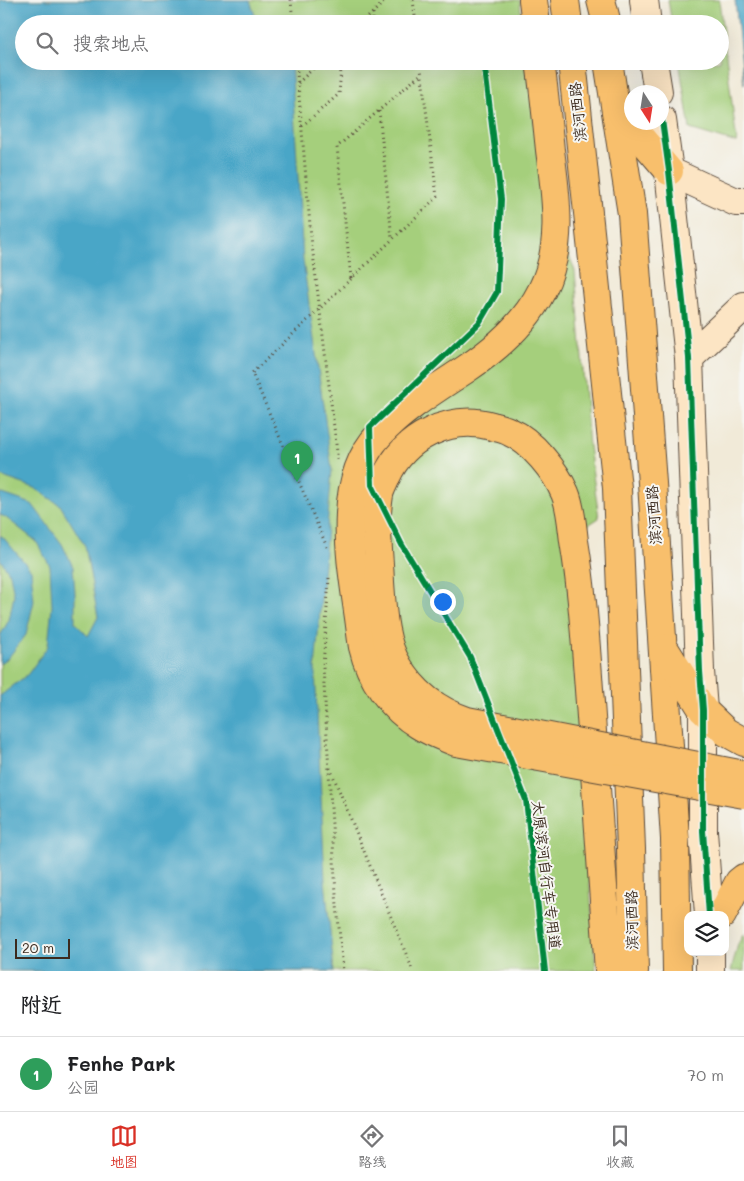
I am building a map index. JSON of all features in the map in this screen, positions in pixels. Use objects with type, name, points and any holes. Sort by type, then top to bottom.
[{"type":"highway","points":[[534,0],[535,15]]},
{"type":"highway","points":[[565,0],[567,15]]},
{"type":"highway","points":[[600,0],[602,15]]},
{"type":"highway","points":[[600,0],[605,15]]},
{"type":"highway","points":[[541,70],[556,200],[557,241],[552,267],[542,291],[529,311],[504,338],[481,359],[403,412],[378,436],[363,458],[351,495],[349,532],[350,562],[364,649],[376,680],[395,707],[418,725],[456,742],[744,794]]},
{"type":"highway","name":"滨河西路","points":[[573,70],[617,488],[634,971]]},
{"type":"highway","name":"滨河西路","points":[[609,70],[632,214],[675,839],[677,971]]},
{"type":"highway","points":[[621,70],[625,85]]},
{"type":"highway","points":[[638,130],[640,137],[669,171]]},
{"type":"highway","points":[[609,971],[590,703],[579,570],[566,495],[556,475],[538,452],[512,432],[487,425],[460,423],[430,431],[407,447],[391,468],[379,494],[377,526],[382,613],[396,664],[409,684],[424,699],[447,714],[467,721],[744,775]]},
{"type":"highway","points":[[662,645],[703,710],[726,732],[744,742]]},
{"type":"highway","points":[[724,911],[738,882],[744,878]]},
{"type":"street","points":[[644,0],[646,15]]},
{"type":"street","points":[[654,70],[657,85]]},
{"type":"street","points":[[663,130],[689,358],[703,710],[703,830],[709,911]]},
{"type":"street","points":[[669,171],[736,202],[744,202]]},
{"type":"street","points":[[689,358],[744,306]]},
{"type":"street","points":[[710,956],[710,971]]},
{"type":"path","points":[[292,0],[293,15]]},
{"type":"path","points":[[372,13],[386,0]]},
{"type":"path","points":[[413,0],[415,15]]},
{"type":"path","points":[[297,70],[311,237],[337,452],[336,470]]},
{"type":"path","points":[[298,83],[312,70]]},
{"type":"path","points":[[302,126],[339,94],[340,70]]},
{"type":"path","points":[[330,555],[252,373],[437,197],[422,70]]},
{"type":"path","points":[[351,278],[337,147],[422,73]]},
{"type":"path","points":[[379,111],[392,240]]},
{"type":"path","points":[[329,574],[323,666],[336,894],[343,971]]},
{"type":"path","points":[[329,765],[413,971]]},
{"type":"green space","points":[[0,0],[520,0],[521,15],[15,15],[15,70],[528,70],[541,179],[575,271],[589,446],[599,518],[565,540],[596,971],[0,971]]},
{"type":"green space","points":[[668,0],[719,0],[721,15],[670,15]]},
{"type":"green space","points":[[680,70],[728,70],[737,143],[690,129]]},
{"type":"green space","points":[[744,933],[744,971],[731,971],[738,944]]},
{"type":"water","points":[[0,0],[250,0],[255,15],[15,15],[15,70],[292,70],[303,260],[332,470],[315,669],[325,881],[334,971],[0,971],[0,696],[28,674],[48,646],[52,606],[50,566],[36,541],[0,515],[0,493],[32,504],[62,544],[73,567],[75,623],[88,636],[98,617],[85,546],[60,505],[35,488],[0,476]]},
{"type":"water","points":[[735,0],[744,0],[744,84]]},
{"type":"water","points":[[0,536],[31,570],[34,601],[26,635],[8,658],[0,664],[0,636],[9,620],[14,595],[10,574],[0,559]]},
{"type":"cycle path","name":"太原滨河自行车专用道","points":[[485,70],[501,199],[497,292],[479,323],[370,427],[372,485],[402,545],[470,657],[526,800],[545,971]]},
{"type":"cycle path","points":[[663,130],[689,358],[703,710],[703,831],[709,911]]},
{"type":"place","name":"Fenhe Park","points":[[297,482]]}]
